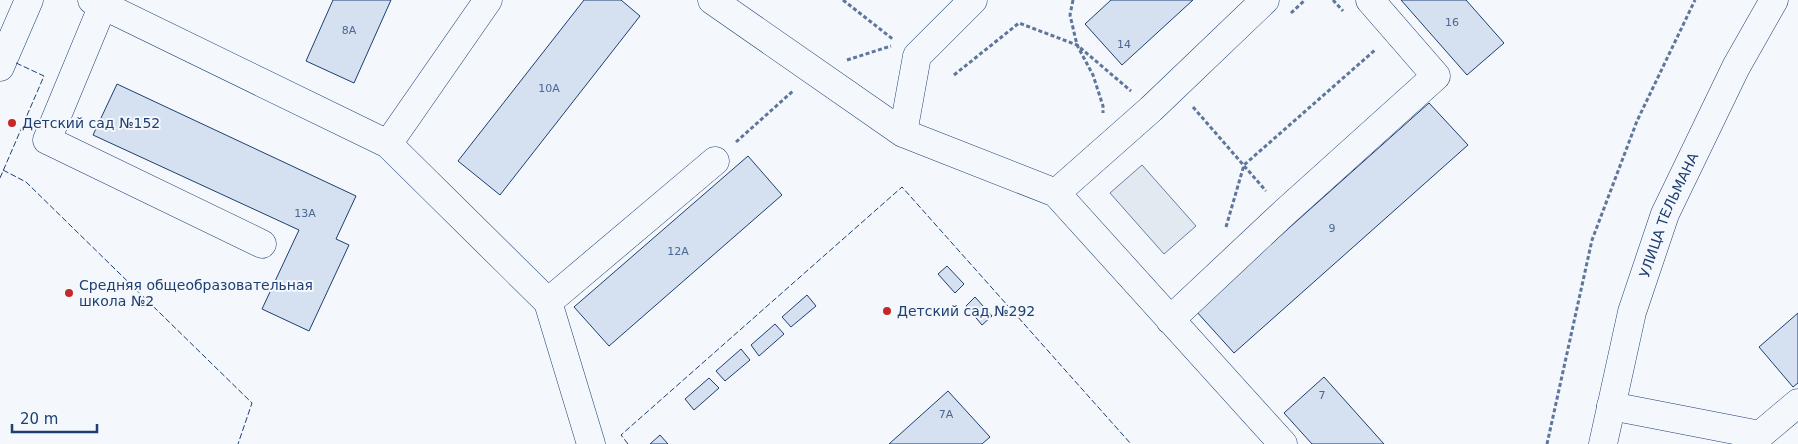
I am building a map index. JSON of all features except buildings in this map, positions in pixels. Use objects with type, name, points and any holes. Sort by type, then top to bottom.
[{"type":"main road","points":[[0,67],[29,0]]},
{"type":"main road","points":[[388,144],[488,0]]},
{"type":"main road","points":[[712,0],[903,133],[1056,193],[1283,444]]},
{"type":"main road","points":[[903,133],[917,56],[973,0]]},
{"type":"main road","points":[[1056,193],[1151,109],[1266,0]]},
{"type":"main road","points":[[1170,320],[1285,212],[1436,76],[1370,0]]},
{"type":"main road","name":"УЛИЦА ТЕЛЬМАНА","points":[[1603,444],[1632,312],[1665,214],[1736,68],[1774,0]]},
{"type":"main road","points":[[262,244],[47,140],[109,4],[388,144],[548,302],[591,444]]},
{"type":"main road","points":[[548,302],[714,161]]},
{"type":"main road","points":[[1611,406],[1760,436],[1798,404]]},
{"type":"path","points":[[843,0],[899,43]]},
{"type":"path","points":[[1073,0],[1070,15],[1077,45],[1093,75],[1104,106],[1099,156]]},
{"type":"path","points":[[1547,444],[1592,240],[1637,121],[1695,0]]},
{"type":"path","points":[[954,76],[1019,23],[1077,45],[1151,109]]},
{"type":"path","points":[[1226,228],[1244,165],[1376,48]]},
{"type":"path","points":[[1174,86],[1285,212]]},
{"type":"shaded area","points":[[1142,165],[1196,226],[1164,254],[1110,193]]},
{"type":"fence","points":[[0,178],[44,76],[14,62]]},
{"type":"fence","points":[[3,170],[26,182],[252,403],[238,444]]},
{"type":"fence","points":[[628,444],[621,435],[902,187],[1131,444]]},
{"type":"place","name":"Детский сад №152","points":[[12,123]]},
{"type":"place","name":"Средняя общеобразовательная школа №2","points":[[69,293]]},
{"type":"place","name":"Детский сад №292","points":[[887,311]]}]
